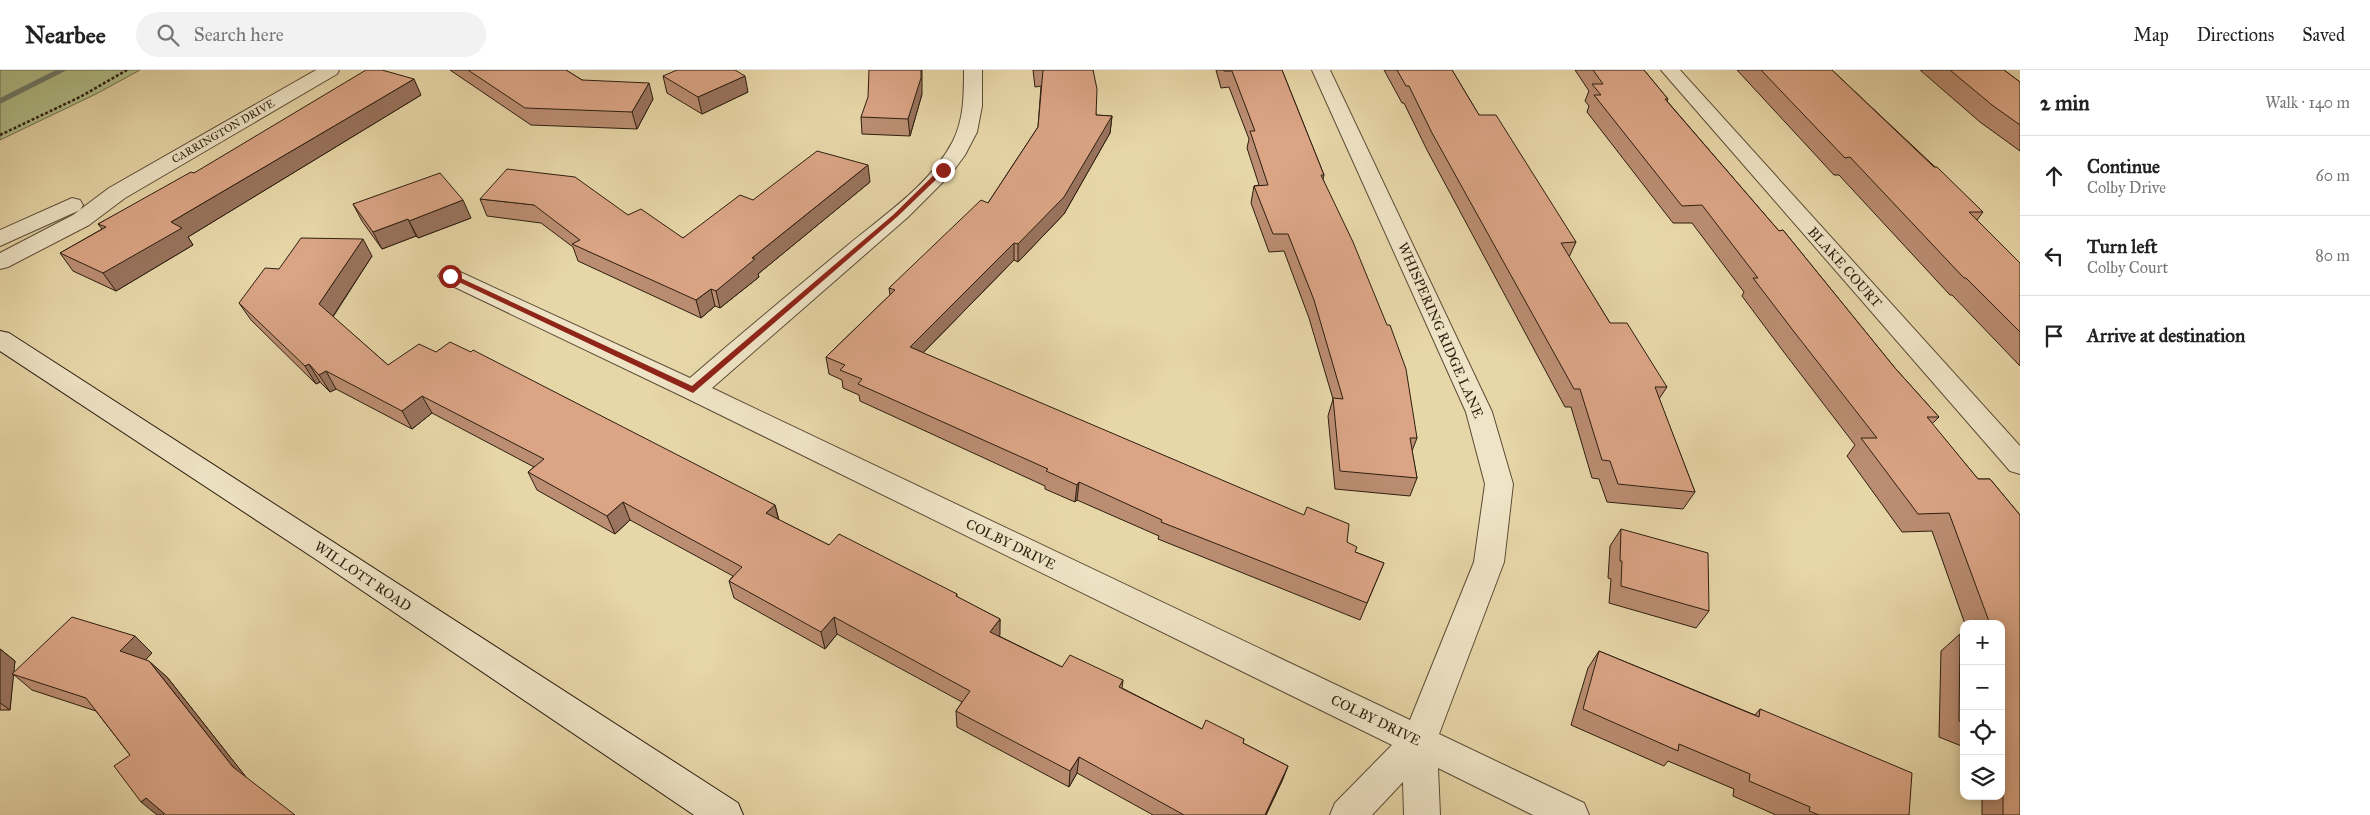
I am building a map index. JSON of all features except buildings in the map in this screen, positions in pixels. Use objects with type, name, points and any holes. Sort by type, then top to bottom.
[{"type":"street","name":"CARRINGTON DRIVE","points":[[0,262],[81,220],[117,193],[330,70]]},
{"type":"street","points":[[693,390],[895,216],[943,170],[963,141],[971,116],[974,94],[973,70]]},
{"type":"street","name":"WHISPERING RIDGE LANE","points":[[1321,70],[1479,412],[1499,484],[1489,562],[1418,741],[1348,815]]},
{"type":"street","name":"BLAKE COURT","points":[[1670,70],[2020,464]]},
{"type":"street","name":"CARRINGTON DRIVE","points":[[0,239],[69,206],[117,193]]},
{"type":"street","name":"COLBY DRIVE","points":[[450,276],[693,390],[1571,815]]},
{"type":"street","name":"WILLOTT ROAD","points":[[0,339],[328,552],[725,815]]},
{"type":"street","name":"WHISPERING RIDGE LANE","points":[[1418,741],[1422,815]]},
{"type":"path","points":[[0,135],[80,97],[127,70]]},
{"type":"green space","points":[[0,70],[140,70],[96,94],[0,140]]},
{"type":"waterway","points":[[0,101],[63,70]]},
{"type":"route","points":[[450,276],[693,390],[895,216],[943,170]]}]
